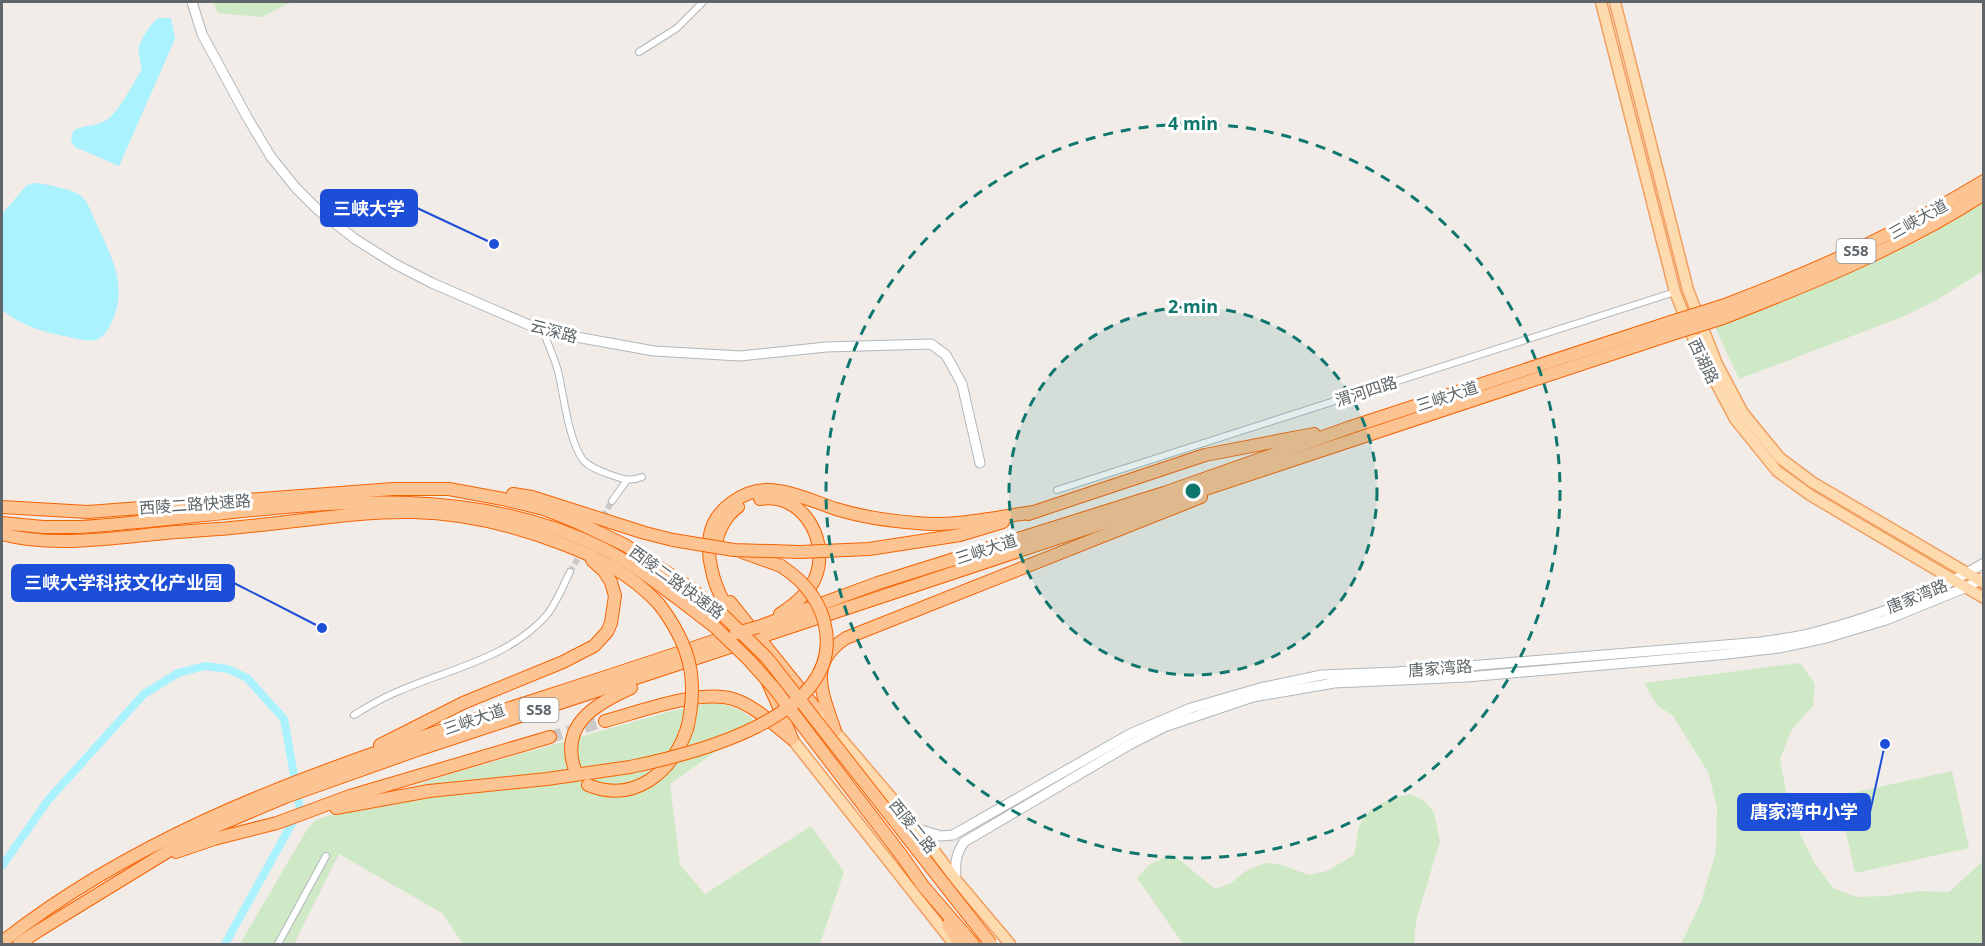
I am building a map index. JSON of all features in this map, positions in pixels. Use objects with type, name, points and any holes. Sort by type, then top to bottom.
[{"type":"highway","name":"三峡大道","points":[[1723,312],[1884,238],[1983,181]]},
{"type":"highway","name":"三峡大道","points":[[761,631],[878,583],[1164,493],[1348,428],[1814,283],[1884,250],[1959,210],[1983,194]]},
{"type":"highway","name":"三峡大道","points":[[338,772],[351,761],[1277,464],[1673,327]]},
{"type":"highway","points":[[734,550],[800,552],[869,549],[960,535],[1205,455],[1348,428]]},
{"type":"highway","points":[[835,731],[820,675],[824,658],[832,648],[846,638],[929,603],[1178,507],[1277,464]]},
{"type":"highway","name":"西陵二路快速路","points":[[2,507],[88,512],[393,489],[449,489],[544,509],[579,523],[625,545],[689,587],[722,614],[767,658],[991,945]]},
{"type":"highway","points":[[792,739],[770,684],[717,586],[710,559],[710,534],[718,517],[728,506],[740,497],[753,492],[769,490],[789,493],[871,518],[934,525],[1034,512]]},
{"type":"highway","points":[[302,814],[429,791],[547,780],[630,767],[691,753],[762,722],[793,703],[809,689],[824,663],[826,642],[824,621],[810,591],[792,573],[781,566],[734,550],[645,533],[532,497],[506,493],[485,496]]},
{"type":"highway","points":[[761,631],[807,590],[817,575],[820,553],[816,535],[806,515],[787,502],[768,497],[749,501],[732,511],[717,537],[716,555],[720,577],[728,599],[816,709]]},
{"type":"highway","name":"西陵二路快速路","points":[[2,532],[43,527],[128,524],[318,504],[415,502],[487,511],[522,519],[571,535],[632,566],[715,627],[749,660],[770,684],[923,886],[973,945]]},
{"type":"highway","points":[[2,532],[26,539],[81,541],[363,513],[414,512],[496,522],[571,547],[615,568],[640,585],[659,604],[680,636],[689,659],[693,683],[693,697],[687,729],[678,751],[669,764],[651,780],[627,789],[611,790],[588,785]]},
{"type":"highway","points":[[351,761],[463,703],[582,654],[602,639],[614,612],[615,596],[611,582],[604,570],[591,558],[571,547]]},
{"type":"highway","name":"三峡大道","points":[[2,942],[68,895],[126,860],[179,832],[338,772],[420,749],[705,656],[737,639]]},
{"type":"highway","points":[[575,770],[571,758],[573,736],[581,720],[595,706],[636,685],[705,656]]},
{"type":"highway","points":[[605,721],[679,701],[714,696],[733,699],[752,708],[792,739]]},
{"type":"highway","points":[[153,860],[277,823],[350,796],[550,737]]},
{"type":"highway","name":"三峡大道","points":[[19,945],[193,836],[284,791]]},
{"type":"highway","points":[[923,886],[960,945]]},
{"type":"main road","name":"云深路","points":[[192,2],[202,34],[271,157],[296,188],[318,210],[355,239],[395,264],[432,283],[543,331],[654,351],[740,356],[826,347],[931,344],[946,355],[962,384],[980,463]]},
{"type":"main road","name":"西湖路","points":[[1601,2],[1676,292],[1708,371],[1735,419],[1777,471],[1810,495],[1983,598]]},
{"type":"main road","name":"西湖路","points":[[1615,2],[1688,290],[1717,364],[1743,413],[1780,458],[1812,482],[1982,580]]},
{"type":"main road","name":"唐家湾路","points":[[918,829],[941,836],[953,835],[1130,734],[1191,708],[1260,688],[1322,675],[1500,664],[1761,642],[1815,632],[1868,616],[1956,580],[1983,563]]},
{"type":"main road","name":"唐家湾路","points":[[956,880],[955,861],[964,842],[1129,745],[1164,727],[1254,697],[1334,682],[1467,676],[1779,648],[1826,638],[1886,620],[1982,580]]},
{"type":"main road","name":"西陵二路","points":[[816,709],[918,829],[956,880],[1010,945]]},
{"type":"main road","points":[[792,739],[954,945]]},
{"type":"main road","points":[[839,798],[828,779],[827,762],[837,754],[844,753],[854,757],[862,765]]},
{"type":"street","points":[[639,52],[677,28],[704,2]]},
{"type":"street","name":"渭河四路","points":[[1057,490],[1676,292]]},
{"type":"street","points":[[543,331],[557,368],[568,418],[578,449],[589,466],[627,480],[642,477]]},
{"type":"street","points":[[612,501],[627,480]]},
{"type":"street","points":[[354,715],[400,690],[499,652],[527,633],[547,614],[570,572]]},
{"type":"street","points":[[278,945],[326,856]]},
{"type":"green space","points":[[213,2],[291,2],[262,17],[218,13]]},
{"type":"green space","points":[[1983,202],[1983,271],[1935,301],[1902,317],[1739,379],[1715,327],[1845,275],[1919,241]]},
{"type":"green space","points":[[1800,663],[1815,684],[1813,706],[1792,729],[1780,759],[1790,814],[1814,862],[1833,888],[1856,897],[1888,896],[1919,891],[1949,892],[1983,861],[1983,944],[1681,944],[1701,902],[1716,852],[1717,807],[1708,772],[1673,716],[1657,705],[1644,683]]},
{"type":"green space","points":[[714,702],[737,709],[756,723],[670,784],[680,865],[705,894],[811,826],[844,872],[820,944],[463,944],[442,913],[339,854],[294,944],[240,944],[308,828],[316,820],[450,774],[668,712]]},
{"type":"green space","points":[[1952,771],[1969,848],[1855,873],[1838,796]]},
{"type":"green space","points":[[1410,794],[1424,801],[1434,812],[1440,841],[1416,921],[1414,944],[1183,944],[1137,878],[1149,865],[1171,854],[1216,889],[1231,883],[1246,871],[1265,863],[1279,864],[1309,875],[1327,871],[1354,855],[1359,827],[1368,813],[1380,804]]},
{"type":"water","points":[[158,18],[171,18],[175,39],[119,166],[75,147],[71,141],[73,131],[105,121],[125,98],[141,71],[140,43]]},
{"type":"water","points":[[35,183],[65,189],[80,195],[90,208],[111,258],[118,282],[117,306],[108,329],[96,340],[83,340],[39,330],[2,310],[2,214],[27,185]]},
{"type":"waterway","points":[[2,866],[49,799],[144,694],[178,673],[205,666],[228,669],[247,678],[284,719],[300,809],[225,944]]},
{"type":"tunnel","points":[[594,532],[612,501]]},
{"type":"tunnel","points":[[570,572],[582,551]]},
{"type":"tunnel","points":[[550,737],[605,721]]},
{"type":"place","name":"三峡大学","points":[[494,244]]},
{"type":"place","name":"三峡大学科技文化产业园","points":[[322,628]]},
{"type":"place","name":"唐家湾中小学","points":[[1885,744]]}]
